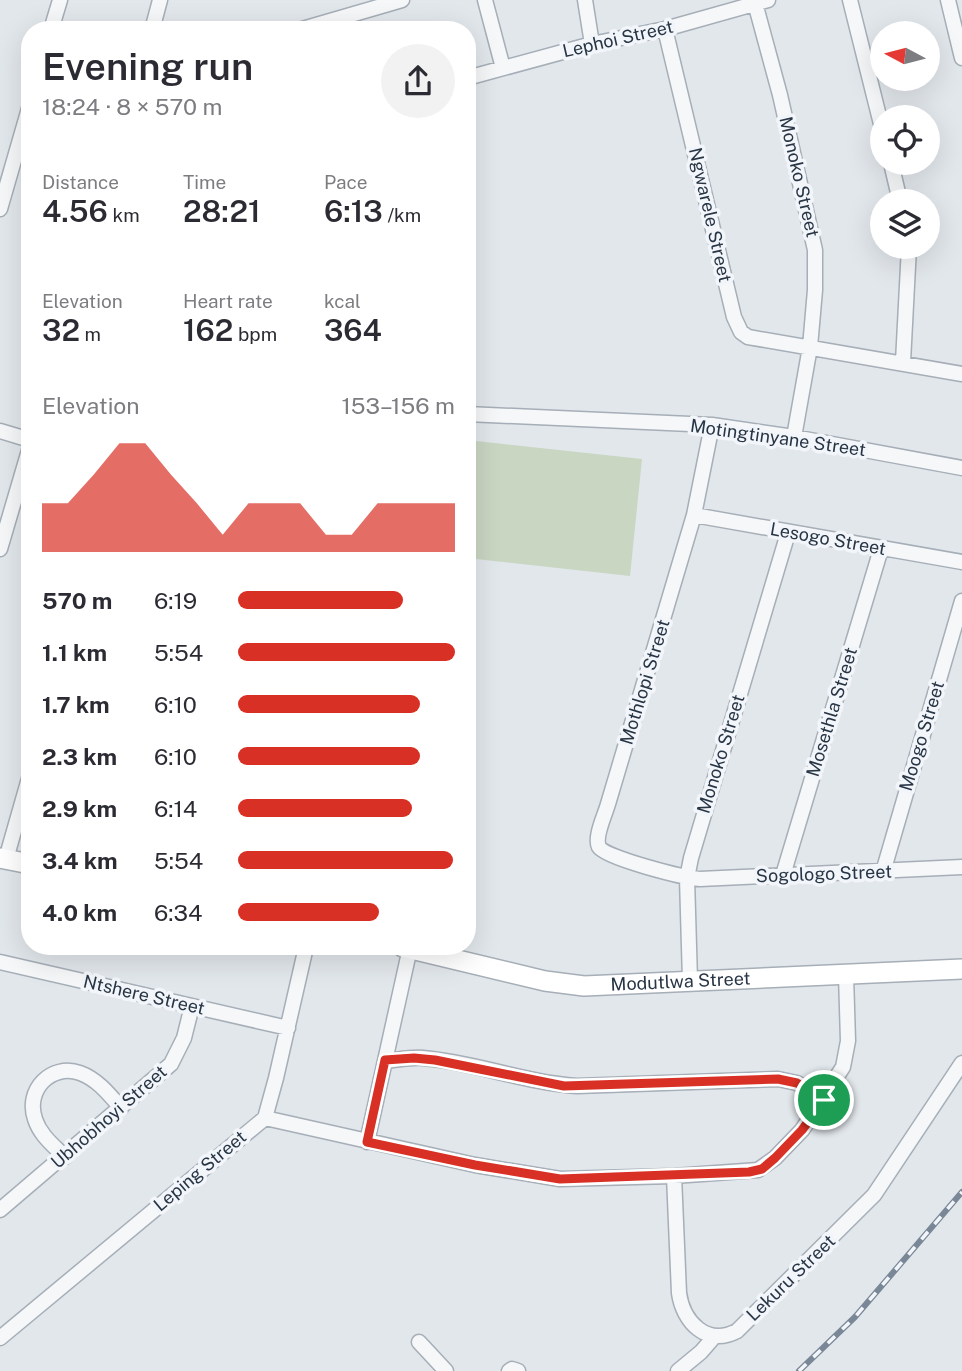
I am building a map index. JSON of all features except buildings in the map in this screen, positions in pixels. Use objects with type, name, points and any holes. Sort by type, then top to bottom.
[{"type":"street","points":[[54,21],[60,0]]},
{"type":"street","points":[[154,21],[160,0]]},
{"type":"street","points":[[330,21],[402,0]]},
{"type":"street","points":[[485,0],[503,68]]},
{"type":"street","points":[[585,0],[592,44]]},
{"type":"street","points":[[849,0],[876,105]]},
{"type":"street","points":[[948,0],[962,58]]},
{"type":"street","name":"Lephoi Street","points":[[476,76],[762,2]]},
{"type":"street","name":"Monoko Street","points":[[762,2],[814,239],[815,290],[810,347],[794,437]]},
{"type":"street","name":"Ngwarele Street","points":[[664,29],[737,325],[748,337],[962,374]]},
{"type":"street","points":[[0,209],[21,136]]},
{"type":"street","points":[[903,362],[908,259]]},
{"type":"street","name":"Motingtinyane Street","points":[[476,414],[712,425],[962,468]]},
{"type":"street","name":"Mothlopi Street","points":[[687,878],[604,853],[598,839],[694,515],[712,425]]},
{"type":"street","points":[[0,431],[21,437]]},
{"type":"street","points":[[0,549],[21,478]]},
{"type":"street","name":"Lesogo Street","points":[[694,515],[962,562]]},
{"type":"street","name":"Monoko Street","points":[[690,981],[687,878],[699,826],[788,533]]},
{"type":"street","name":"Mosethla Street","points":[[783,875],[881,549]]},
{"type":"street","name":"Moogo Street","points":[[883,872],[962,601]]},
{"type":"street","points":[[21,803],[3,858],[21,862]]},
{"type":"street","name":"Sogologo Street","points":[[687,878],[728,879],[962,867]]},
{"type":"street","points":[[304,955],[265,1118],[367,1142],[548,1178],[578,1180],[749,1172],[762,1169],[802,1130],[841,1072],[847,1055],[846,975]]},
{"type":"street","points":[[367,1142],[405,955]]},
{"type":"street","name":"Modutlwa Street","points":[[435,955],[545,981],[574,985],[962,969]]},
{"type":"street","name":"Ntshere Street","points":[[0,962],[288,1028]]},
{"type":"street","name":"Ubhobhoyi Street","points":[[0,1210],[65,1157],[174,1059],[184,1038],[192,1006]]},
{"type":"street","points":[[385,1060],[435,1060],[546,1083],[578,1086],[778,1079],[797,1083],[824,1100]]},
{"type":"street","name":"Lekuru Street","points":[[714,1336],[724,1336],[737,1331],[874,1195],[962,1063]]},
{"type":"street","points":[[65,1157],[43,1135],[33,1112],[36,1091],[46,1078],[59,1072],[80,1073],[99,1084],[121,1108]]},
{"type":"street","name":"Leping Street","points":[[0,1338],[265,1118]]},
{"type":"street","points":[[674,1176],[682,1310],[695,1327],[714,1336],[701,1352],[678,1371]]},
{"type":"street","points":[[419,1342],[446,1371]]},
{"type":"street","points":[[509,1371],[518,1371]]},
{"type":"green space","points":[[476,441],[642,459],[630,576],[476,559]]},
{"type":"railway","points":[[799,1371],[855,1317],[962,1192]]},
{"type":"route","points":[[385,1060],[435,1060],[564,1086],[790,1080],[824,1100],[809,1122],[775,1158],[762,1169],[749,1172],[560,1179],[475,1165],[367,1142],[385,1060]]}]
